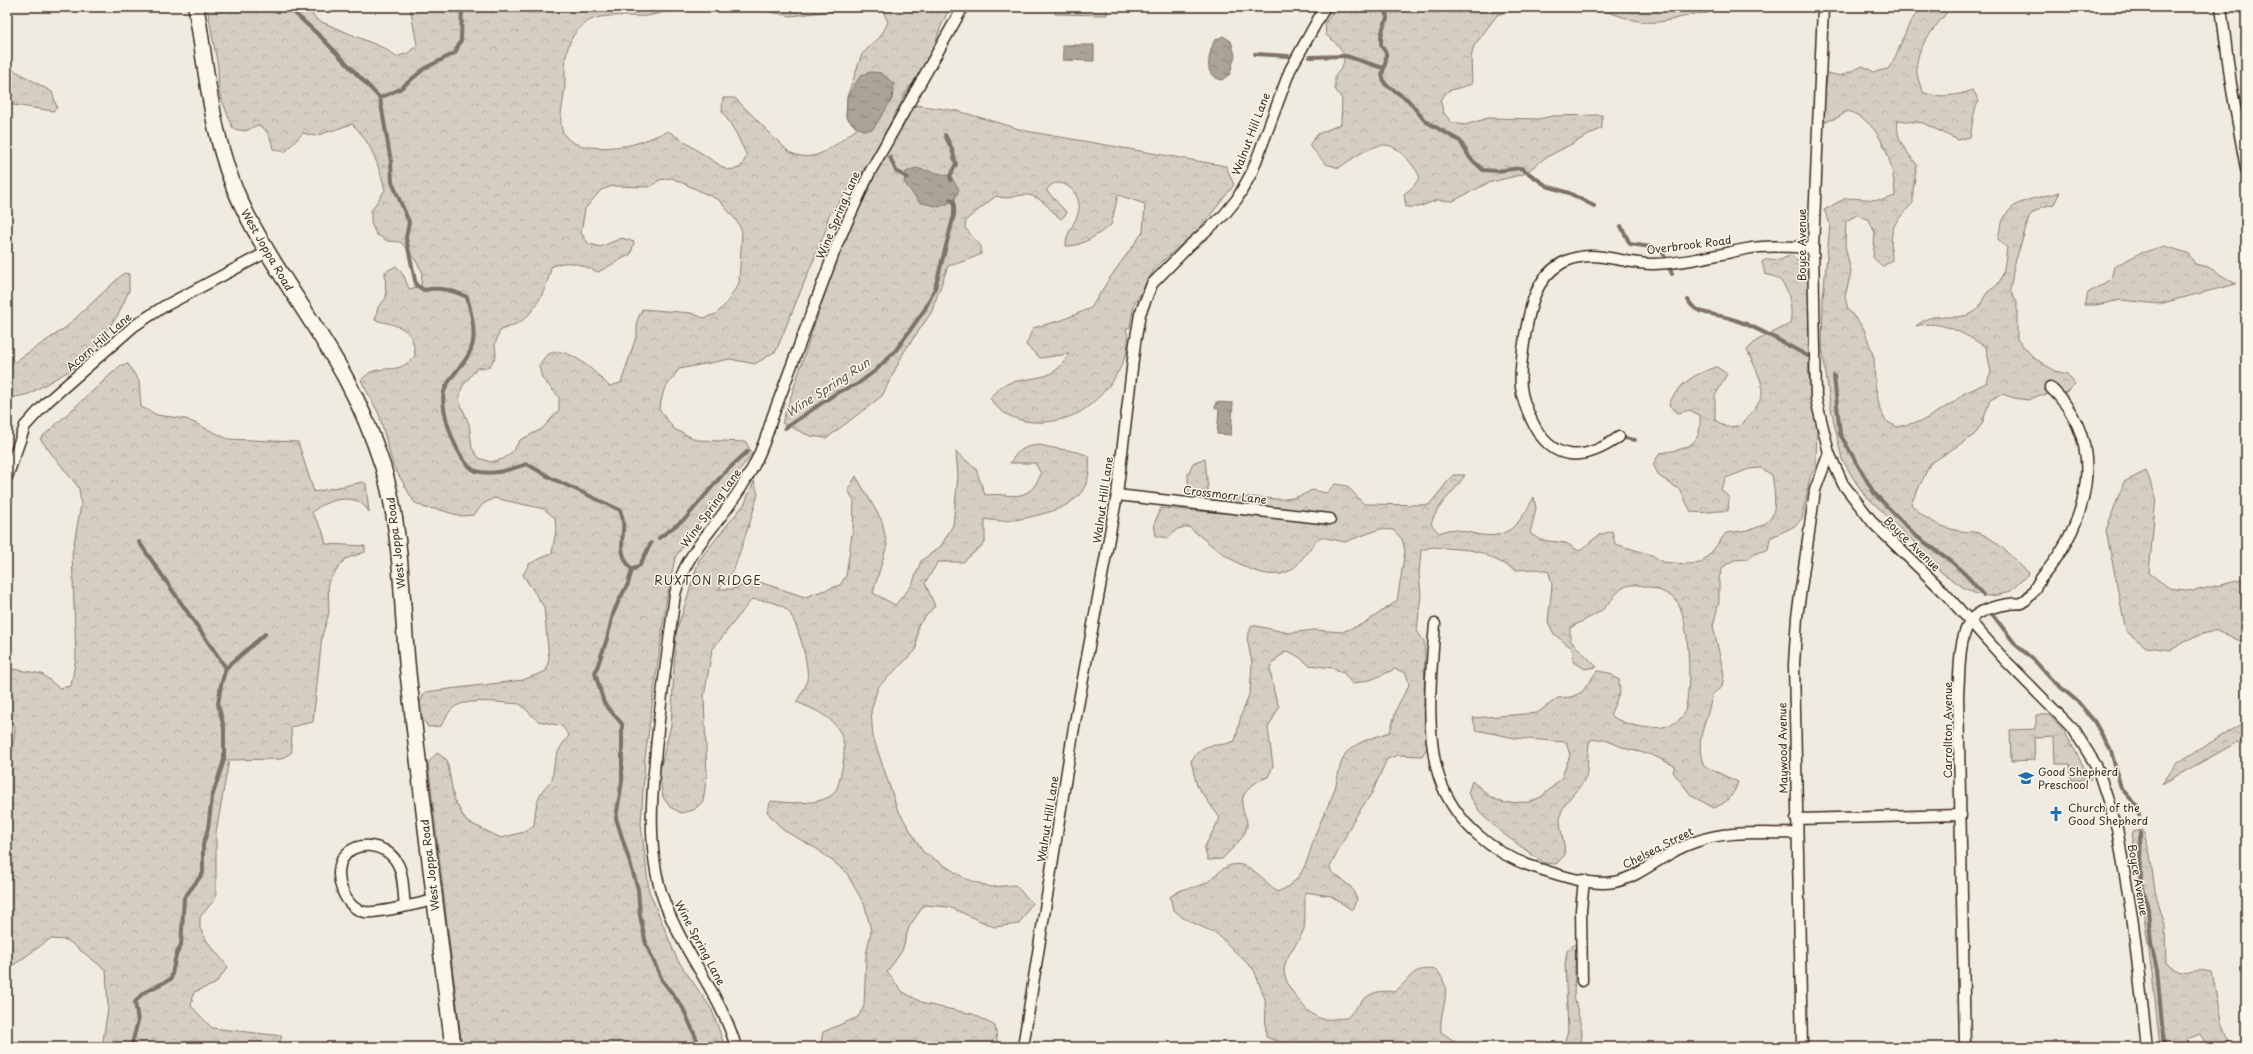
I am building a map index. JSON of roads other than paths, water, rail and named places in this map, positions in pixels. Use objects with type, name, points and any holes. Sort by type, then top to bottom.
[{"type":"street","name":"West Joppa Road","points":[[196,7],[224,159],[241,203],[267,252],[346,379],[376,445],[390,492],[397,537],[405,644],[434,900],[453,1047]]},
{"type":"street","name":"Wine Spring Lane","points":[[736,1047],[717,1002],[672,922],[662,896],[654,855],[651,823],[654,771],[675,594],[682,572],[694,550],[726,510],[753,469],[764,447],[772,418],[835,249],[870,172],[963,7]]},
{"type":"street","name":"Walnut Hill Lane","points":[[1022,1047],[1073,733],[1117,495],[1135,343],[1140,314],[1152,284],[1189,246],[1224,216],[1237,199],[1252,172],[1290,70],[1325,7]]},
{"type":"street","name":"Boyce Avenue","points":[[1823,7],[1813,248],[1816,399],[1829,453],[1843,484],[1865,513],[1942,590],[1969,622],[2074,730],[2097,767],[2118,836],[2133,923],[2147,1047]]},
{"type":"street","points":[[2222,7],[2230,84],[2246,169]]},
{"type":"street","name":"Overbrook Road","points":[[1618,437],[1604,448],[1591,453],[1575,455],[1563,454],[1551,448],[1541,438],[1524,406],[1521,386],[1521,361],[1530,305],[1537,288],[1544,278],[1562,263],[1586,256],[1605,256],[1631,262],[1653,264],[1719,256],[1747,249],[1780,246],[1813,248]]},
{"type":"street","name":"Acorn Hill Lane","points":[[7,477],[25,426],[47,402],[134,326],[163,307],[267,252]]},
{"type":"street","points":[[1969,622],[1986,609],[2021,603],[2033,592],[2060,554],[2080,514],[2087,474],[2083,441],[2072,413],[2062,399],[2050,387]]},
{"type":"street","name":"Maywood Avenue","points":[[1802,1047],[1796,819],[1794,664],[1797,617],[1815,490],[1829,453]]},
{"type":"street","name":"Crossmorr Lane","points":[[1117,495],[1330,519]]},
{"type":"street","name":"Carrollton Avenue","points":[[1965,1047],[1958,694],[1963,642],[1969,622]]},
{"type":"street","name":"Chelsea Street","points":[[1435,624],[1431,686],[1432,732],[1439,778],[1449,800],[1466,824],[1495,849],[1531,866],[1584,880],[1603,883],[1625,879],[1642,871],[1674,851],[1712,837],[1797,833]]},
{"type":"street","points":[[1796,819],[1960,815]]},
{"type":"street","points":[[405,906],[397,862],[386,850],[369,846],[352,849],[342,860],[340,883],[345,897],[353,908],[366,913],[405,906],[434,900]]},
{"type":"street","points":[[1582,981],[1581,910],[1584,880]]},
{"type":"water","points":[[1223,36],[1231,41],[1235,55],[1230,74],[1222,80],[1212,75],[1209,70],[1209,59],[1214,41]]},
{"type":"water","points":[[1063,45],[1094,45],[1094,61],[1063,60]]},
{"type":"water","points":[[871,72],[881,73],[894,84],[892,99],[873,129],[865,130],[858,128],[846,117],[847,97],[861,75]]},
{"type":"water","points":[[915,168],[950,176],[959,189],[954,201],[939,207],[919,202],[904,182],[906,172]]},
{"type":"water","points":[[1216,402],[1233,403],[1231,435],[1217,434],[1219,409],[1215,408]]},
{"type":"waterway","points":[[288,7],[321,37],[380,98],[391,162],[392,182],[409,222],[406,238],[416,285],[424,290],[446,290],[467,297],[473,325],[473,342],[468,356],[450,379],[444,392],[443,400],[444,411],[451,436],[463,459],[469,467],[476,471],[488,473],[527,464],[551,478],[620,510],[623,518],[623,554],[626,562],[632,570]]},
{"type":"waterway","points":[[380,98],[400,89],[425,68],[455,53],[461,40],[462,7]]},
{"type":"waterway","points":[[1386,7],[1387,19],[1381,37],[1381,45],[1386,53],[1386,60],[1382,75],[1385,84],[1408,100],[1425,121],[1460,141],[1470,158],[1483,170],[1497,171],[1521,168],[1547,186],[1569,193],[1594,206]]},
{"type":"waterway","points":[[1255,54],[1288,56]]},
{"type":"waterway","points":[[1310,57],[1346,56],[1383,68]]},
{"type":"waterway","points":[[945,135],[952,149],[956,164],[950,176],[951,180]]},
{"type":"waterway","name":"Wine Spring Run","points":[[890,157],[896,171],[908,178]]},
{"type":"waterway","name":"Wine Spring Run","points":[[785,428],[838,392],[856,385],[875,371],[896,350],[925,309],[935,288],[954,215],[954,201],[950,199]]},
{"type":"waterway","points":[[1621,226],[1630,244],[1651,247],[1662,251],[1672,274]]},
{"type":"waterway","points":[[1688,300],[1696,309],[1742,322],[1808,356]]},
{"type":"waterway","points":[[1834,376],[1840,434],[1874,493],[1916,536],[1951,561],[1968,577],[1983,595]]},
{"type":"waterway","points":[[1619,437],[1635,440]]},
{"type":"waterway","name":"Wine Spring Run","points":[[659,538],[686,518],[723,474],[748,451]]},
{"type":"waterway","points":[[139,542],[226,668]]},
{"type":"waterway","name":"Wine Spring Run","points":[[651,543],[640,565],[632,570],[628,584],[619,600],[613,614],[607,639],[595,673],[604,703],[622,724],[622,781],[616,818],[638,889],[640,915],[646,944],[662,980],[683,1008],[700,1047]]},
{"type":"waterway","points":[[1993,615],[2016,645],[2035,661],[2051,679],[2078,702],[2094,721],[2111,751],[2121,788],[2137,806],[2139,815]]},
{"type":"waterway","points":[[131,1047],[138,1021],[135,1002],[143,993],[171,979],[176,955],[181,945],[184,898],[203,873],[203,845],[208,829],[212,797],[224,760],[224,728],[218,704],[226,668],[265,634]]},
{"type":"waterway","points":[[2140,833],[2141,880],[2148,909],[2151,944],[2157,969],[2164,1047]]},
{"type":"place","name":"Good Shepherd Preschool","points":[[2026,778]]},
{"type":"place","name":"Church of the Good Shepherd","points":[[2056,814]]},
{"type":"district","name":"RUXTON RIDGE","points":[[708,581]]}]
